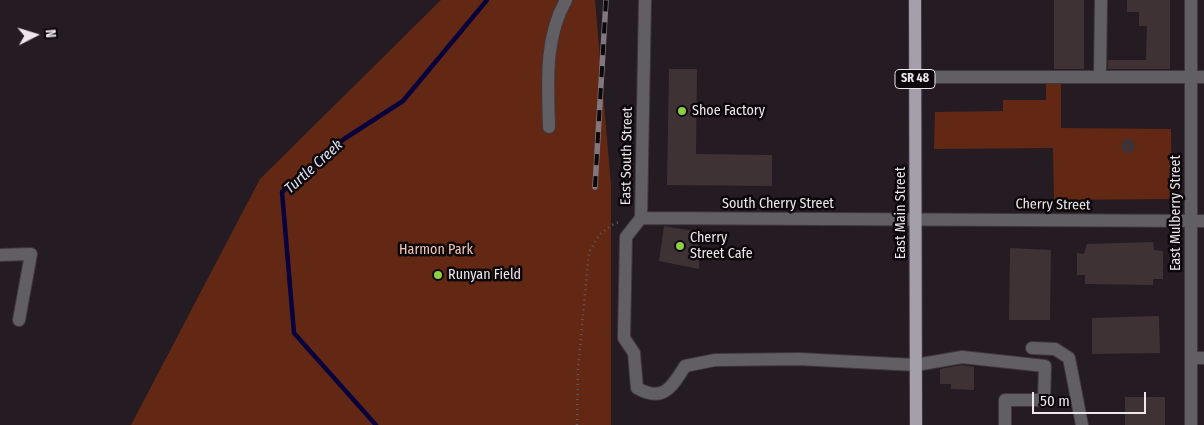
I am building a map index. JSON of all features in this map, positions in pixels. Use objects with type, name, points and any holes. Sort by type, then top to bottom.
[{"type":"main road","name":"East Main Street","points":[[915,0],[916,425]]},
{"type":"street","points":[[549,128],[547,68],[556,18],[566,0]]},
{"type":"street","name":"East South Street","points":[[645,0],[641,218],[626,236],[624,338],[634,353],[637,388],[648,395],[664,393],[674,384],[685,366],[715,360],[799,359],[916,365]]},
{"type":"street","points":[[1100,77],[1101,0]]},
{"type":"street","name":"East Mulberry Street","points":[[1191,0],[1191,222],[1197,358],[1191,425]]},
{"type":"street","points":[[915,77],[1204,77]]},
{"type":"street","name":"South Cherry Street","points":[[641,218],[916,219]]},
{"type":"street","name":"Cherry Street","points":[[916,219],[1204,221]]},
{"type":"street","points":[[0,255],[31,254],[19,320]]},
{"type":"street","points":[[1032,348],[1055,348],[1069,358],[1082,425]]},
{"type":"street","points":[[916,365],[962,357],[1045,366],[1044,400],[1005,400],[1004,425]]},
{"type":"path","points":[[577,425],[578,368],[589,252],[600,234],[615,223],[641,218]]},
{"type":"green space","name":"Harmon Park","points":[[441,0],[595,0],[611,185],[611,425],[131,425],[260,179]]},
{"type":"green space","points":[[1046,84],[1061,84],[1061,128],[1171,129],[1172,199],[1054,200],[1053,148],[934,149],[935,112],[1003,111],[1003,100],[1046,100]]},
{"type":"building","points":[[1054,0],[1084,0],[1084,69],[1054,69]]},
{"type":"building","points":[[1127,0],[1170,0],[1170,69],[1108,69],[1108,60],[1146,60],[1147,26],[1139,26],[1139,12],[1127,12]]},
{"type":"building","name":"Shoe Factory","points":[[669,69],[697,69],[696,154],[772,155],[772,186],[667,185]]},
{"type":"building","points":[[1125,139],[1131,139],[1135,146],[1131,153],[1125,153],[1121,149],[1121,143]]},
{"type":"building","name":"Cherry Street Cafe","points":[[664,226],[699,232],[699,269],[659,261]]},
{"type":"building","points":[[1153,242],[1154,250],[1163,251],[1163,279],[1153,279],[1153,285],[1085,284],[1085,275],[1077,275],[1077,253],[1084,254],[1087,244]]},
{"type":"building","points":[[1010,248],[1051,250],[1050,320],[1009,320]]},
{"type":"building","points":[[1159,316],[1160,353],[1092,354],[1092,318]]},
{"type":"building","points":[[962,365],[974,367],[974,390],[951,389],[951,384],[940,384],[940,369]]},
{"type":"building","points":[[1125,397],[1165,397],[1165,425],[1125,425]]},
{"type":"waterway","name":"Turtle Creek","points":[[376,425],[294,333],[282,192],[344,139],[403,101],[487,0]]},
{"type":"railway","points":[[595,187],[606,0]]},
{"type":"place","name":"Shoe Factory","points":[[682,111]]},
{"type":"place","name":"Cherry Street Cafe","points":[[680,246]]},
{"type":"place","name":"Runyan Field","points":[[438,275]]}]
